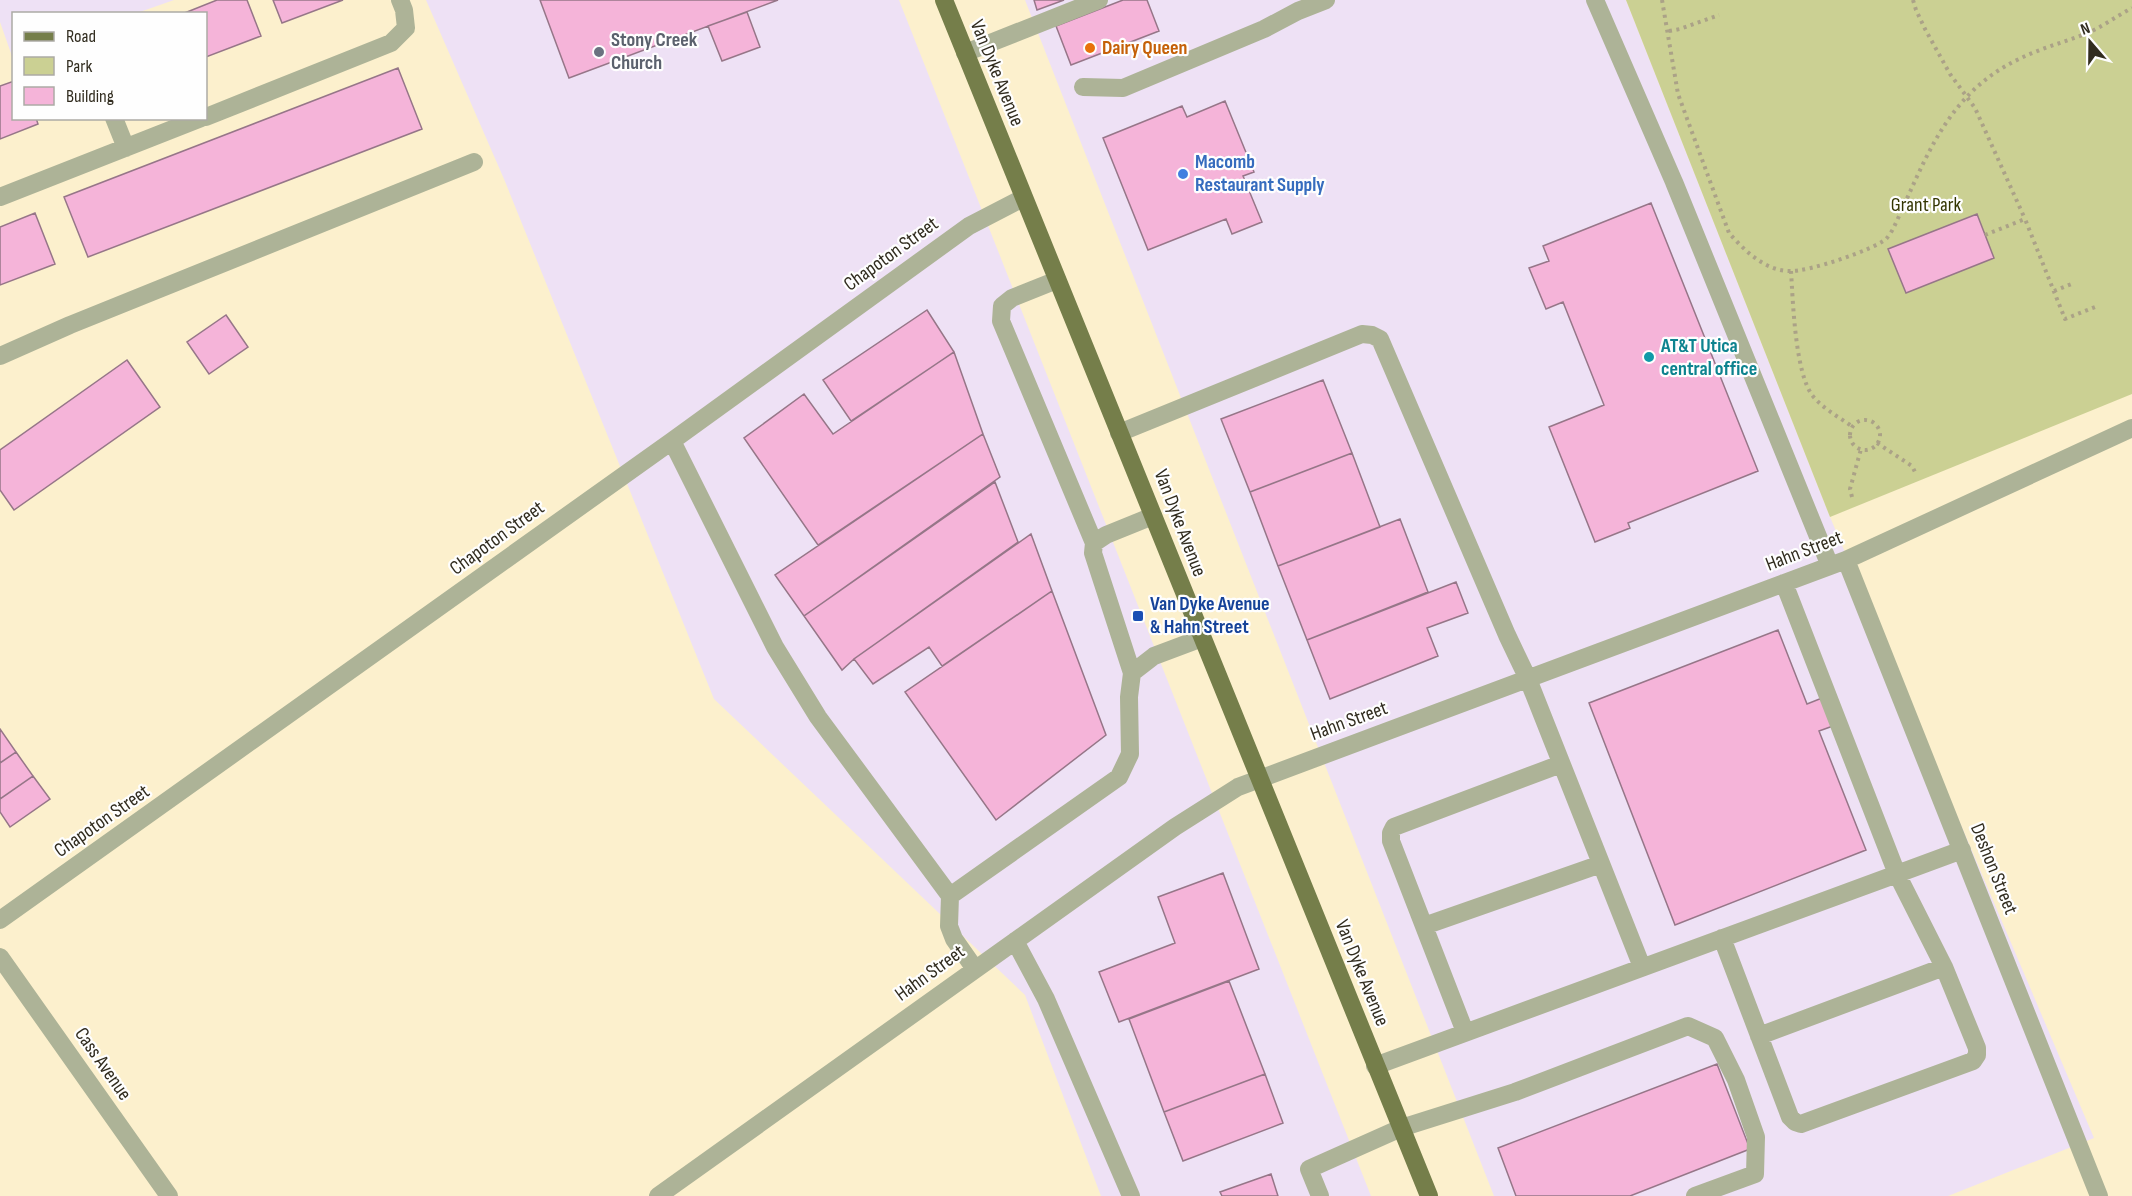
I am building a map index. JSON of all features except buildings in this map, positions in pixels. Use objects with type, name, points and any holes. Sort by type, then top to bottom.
[{"type":"main road","name":"Van Dyke Avenue","points":[[944,0],[1429,1196]]},
{"type":"street","points":[[207,117],[391,43],[406,28],[404,10],[400,0]]},
{"type":"street","points":[[964,53],[1100,0]]},
{"type":"street","points":[[1083,87],[1123,88],[1264,29],[1298,11],[1326,0]]},
{"type":"street","name":"Deshon Street","points":[[1595,0],[1962,850],[2099,1196]]},
{"type":"street","points":[[115,120],[126,148]]},
{"type":"street","points":[[0,197],[196,120]]},
{"type":"street","points":[[0,356],[70,325],[474,162]]},
{"type":"street","name":"Chapoton Street","points":[[0,920],[672,441],[969,226],[1023,198]]},
{"type":"street","points":[[950,896],[1119,777],[1130,754],[1129,697],[1132,673],[1093,553],[1094,543],[1001,321],[1002,306],[1012,298],[1057,280]]},
{"type":"street","points":[[1119,433],[1362,334],[1380,339],[1528,679],[1642,968]]},
{"type":"street","name":"Hahn Street","points":[[658,1196],[1207,805],[1238,787],[1838,563],[2132,428]]},
{"type":"street","points":[[672,441],[775,647],[818,717],[950,896],[948,926],[954,939],[975,969]]},
{"type":"street","points":[[1094,543],[1106,535],[1154,516]]},
{"type":"street","points":[[1722,938],[1790,1117],[1795,1122],[1802,1124],[1973,1061],[1977,1055],[1977,1048],[1944,967],[1897,874],[1784,583]]},
{"type":"street","points":[[1132,673],[1154,656],[1202,638]]},
{"type":"street","points":[[1465,1032],[1391,842],[1391,833],[1394,827],[1561,764]]},
{"type":"street","points":[[1375,1066],[1962,850]]},
{"type":"street","points":[[1424,926],[1601,864]]},
{"type":"street","points":[[1015,941],[1046,999],[1131,1196]]},
{"type":"street","name":"Cass Avenue","points":[[0,957],[169,1196]]},
{"type":"street","points":[[1759,1036],[1944,967]]},
{"type":"street","points":[[1320,1196],[1309,1169],[1401,1128],[1515,1092],[1688,1026],[1715,1038],[1736,1080],[1756,1137],[1755,1174],[1695,1196]]},
{"type":"path","points":[[1662,0],[1678,94],[1729,233],[1743,249],[1760,261],[1791,271],[1837,261],[1873,247],[1886,238],[1894,227],[1939,134],[1956,108],[1966,96],[1998,71],[2019,59],[2090,32],[2132,8]]},
{"type":"path","points":[[1913,0],[1950,74],[1975,108],[2025,219],[2065,320],[2095,307]]},
{"type":"path","points":[[1668,31],[1719,15]]},
{"type":"path","points":[[1985,236],[2025,219]]},
{"type":"path","points":[[1791,271],[1795,330],[1805,382],[1824,407],[1853,427]]},
{"type":"path","points":[[2054,291],[2074,283]]},
{"type":"path","points":[[1860,421],[1874,422],[1880,429],[1880,439],[1873,447],[1861,449],[1852,440],[1851,431],[1860,421]]},
{"type":"path","points":[[1877,443],[1912,466],[1915,472]]},
{"type":"path","points":[[1852,497],[1850,489],[1861,449]]},
{"type":"shaded area","points":[[0,0],[174,0],[140,12],[12,12],[12,56],[0,22]]},
{"type":"shaded area","points":[[426,0],[899,0],[1371,1196],[1101,1196],[1025,995],[714,699],[504,179]]},
{"type":"shaded area","points":[[1025,0],[1626,0],[1830,517],[2094,1138],[1948,1196],[1494,1196]]},
{"type":"green space","name":"Grant Park","points":[[1626,0],[2132,0],[2132,394],[1830,517]]},
{"type":"place","name":"Dairy Queen","points":[[1090,48]]},
{"type":"place","name":"Stony Creek Church","points":[[599,52]]},
{"type":"place","name":"Macomb Restaurant Supply","points":[[1183,174]]},
{"type":"place","name":"AT&T Utica central office","points":[[1649,357]]},
{"type":"place","name":"Van Dyke Avenue & Hahn Street","points":[[1138,616]]}]
